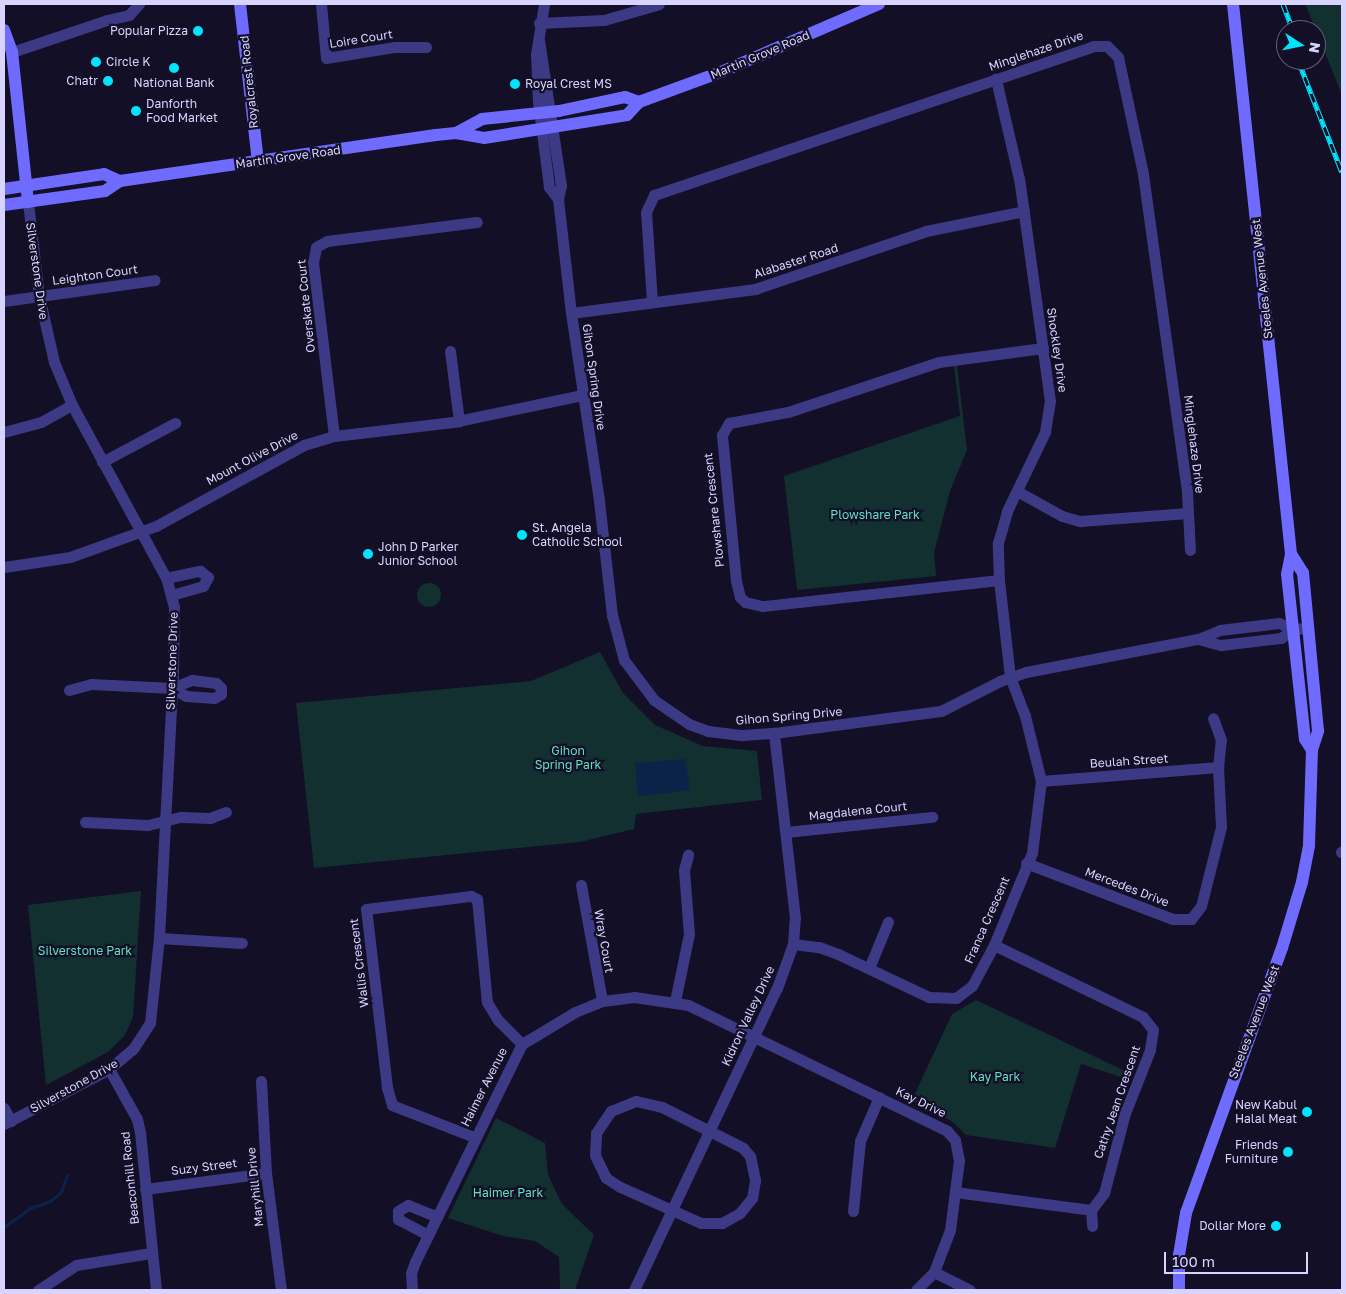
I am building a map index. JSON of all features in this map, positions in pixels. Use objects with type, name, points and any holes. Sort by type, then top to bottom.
[{"type":"main road","name":"Royalcrest Road","points":[[240,4],[258,161]]},
{"type":"main road","name":"Martin Grove Road","points":[[4,205],[105,191],[120,181],[258,161],[456,133],[484,138],[547,130],[627,115],[639,102],[722,72],[879,4]]},
{"type":"main road","name":"Steeles Avenue West","points":[[1232,4],[1291,554],[1287,574],[1305,739],[1312,750]]},
{"type":"main road","name":"Silverstone Drive","points":[[4,30],[12,52],[28,202]]},
{"type":"main road","name":"Martin Grove Road","points":[[456,133],[482,119],[545,113],[625,97],[639,102]]},
{"type":"main road","name":"Martin Grove Road","points":[[4,188],[104,174],[120,181]]},
{"type":"main road","name":"Steeles Avenue West","points":[[1178,1290],[1179,1255],[1197,1176],[1265,996],[1302,882],[1309,845],[1312,750],[1318,731],[1303,573],[1291,554]]},
{"type":"street","points":[[12,52],[107,20],[129,15],[139,4]]},
{"type":"street","name":"Loire Court","points":[[321,4],[325,24],[323,48],[326,58],[395,47],[426,47]]},
{"type":"street","name":"Gihon Spring Drive","points":[[544,4],[539,23],[539,40],[550,187],[558,199],[571,313],[599,501],[612,615],[619,647],[629,668],[654,700],[689,724],[726,734],[774,733],[941,712],[1010,677],[1135,648],[1198,639],[1221,645],[1281,638],[1293,629],[1308,628]]},
{"type":"street","points":[[539,23],[604,20],[659,4]]},
{"type":"street","name":"Minglehaze Drive","points":[[652,302],[646,212],[654,195],[1093,46],[1107,46],[1118,57],[1143,174],[1188,513],[1190,550]]},
{"type":"street","name":"Shockley Drive","points":[[996,80],[1024,211],[1049,413],[1038,451],[1001,527],[999,580],[1010,677]]},
{"type":"street","name":"Silverstone Drive","points":[[7,1122],[110,1069],[134,1049],[150,1023],[159,938],[174,620],[172,594],[166,578],[72,405],[54,362],[39,296],[28,202]]},
{"type":"street","name":"Alabaster Road","points":[[571,313],[761,288],[926,231],[1024,211]]},
{"type":"street","name":"Overskate Court","points":[[334,436],[313,263],[316,247],[327,241],[477,222]]},
{"type":"street","name":"Leighton Court","points":[[4,301],[155,280]]},
{"type":"street","name":"Plowshare Crescent","points":[[999,580],[762,606],[745,602],[740,597],[736,581],[722,435],[730,423],[788,412],[939,362],[1042,348]]},
{"type":"street","points":[[450,351],[459,421]]},
{"type":"street","name":"Mount Olive Drive","points":[[4,567],[70,557],[156,526],[288,452],[334,436],[459,421],[582,395]]},
{"type":"street","points":[[4,432],[41,422],[72,405]]},
{"type":"street","points":[[102,462],[175,423]]},
{"type":"street","points":[[1017,491],[1062,516],[1080,521],[1188,513]]},
{"type":"street","points":[[166,578],[200,570],[208,577],[203,586],[172,594]]},
{"type":"street","name":"Franca Crescent","points":[[793,944],[819,947],[869,968],[929,997],[947,1000],[963,994],[972,986],[994,945],[1026,863],[1037,826],[1041,781],[1029,730],[1010,677]]},
{"type":"street","points":[[69,690],[91,684],[172,688]]},
{"type":"street","name":"Mercedes Drive","points":[[1026,863],[1173,919],[1191,919],[1201,906],[1216,854],[1222,789],[1218,767],[1221,740],[1213,718]]},
{"type":"street","name":"Kidron Valley Drive","points":[[634,1290],[787,965],[793,944],[795,918],[774,733]]},
{"type":"street","name":"Beulah Street","points":[[1041,781],[1218,767]]},
{"type":"street","points":[[85,822],[144,826],[181,817],[210,818],[226,812]]},
{"type":"street","name":"Magdalena Court","points":[[786,832],[932,817]]},
{"type":"street","points":[[675,1001],[689,934],[684,870],[688,855]]},
{"type":"street","name":"Wray Court","points":[[581,885],[602,1001]]},
{"type":"street","name":"Wallis Crescent","points":[[474,1136],[392,1104],[387,1087],[366,909],[471,896],[476,899],[487,1002],[498,1020],[522,1044]]},
{"type":"street","points":[[869,968],[888,922]]},
{"type":"street","points":[[159,938],[242,943]]},
{"type":"street","name":"Cathy Jean Crescent","points":[[994,945],[1144,1017],[1152,1030],[1150,1050],[1125,1113],[1104,1193],[1091,1210]]},
{"type":"street","name":"Haimer Avenue","points":[[412,1290],[411,1273],[474,1136],[522,1044],[575,1012],[602,1001],[634,997],[675,1001],[754,1036]]},
{"type":"street","name":"Kay Drive","points":[[754,1036],[941,1126],[955,1140],[958,1160],[947,1245],[934,1272],[916,1290]]},
{"type":"street","name":"Beaconhill Road","points":[[110,1069],[137,1119],[156,1290]]},
{"type":"street","name":"Maryhill Drive","points":[[261,1081],[266,1173],[281,1290]]},
{"type":"street","points":[[853,1212],[860,1141],[879,1097]]},
{"type":"street","points":[[636,1101],[653,1103],[734,1141],[750,1156],[755,1180],[752,1198],[740,1213],[722,1223],[701,1223],[672,1211],[606,1178],[595,1156],[594,1140],[600,1125],[619,1105],[636,1101]]},
{"type":"street","points":[[4,1108],[7,1122]]},
{"type":"street","name":"Suzy Street","points":[[146,1189],[266,1173]]},
{"type":"street","points":[[955,1192],[1091,1210],[1092,1226]]},
{"type":"street","points":[[428,1235],[398,1219],[398,1210],[408,1206],[437,1217]]},
{"type":"street","points":[[38,1290],[76,1265],[151,1253]]},
{"type":"street","points":[[934,1272],[970,1290]]},
{"type":"green space","points":[[1305,4],[1342,4],[1342,95],[1326,55],[1326,20],[1312,20]]},
{"type":"green space","name":"Plowshare Park","points":[[957,365],[967,450],[950,491],[934,553],[936,576],[797,590],[784,476],[960,416],[954,366]]},
{"type":"green space","points":[[429,583],[438,586],[441,595],[438,604],[429,607],[420,604],[417,595],[420,586]]},
{"type":"green space","name":"Gihon Spring Park","points":[[600,652],[623,693],[655,725],[703,746],[757,751],[762,800],[636,814],[634,829],[580,842],[314,868],[296,703],[531,681]]},
{"type":"green space","name":"Silverstone Park","points":[[141,891],[133,1017],[125,1035],[108,1052],[46,1085],[28,905]]},
{"type":"green space","name":"Kay Park","points":[[976,1000],[1125,1071],[1121,1077],[1081,1064],[1055,1148],[966,1135],[953,1122],[912,1100],[952,1014]]},
{"type":"green space","name":"Haimer Park","points":[[496,1118],[545,1143],[548,1175],[562,1204],[594,1235],[575,1290],[560,1290],[559,1257],[535,1241],[503,1236],[448,1218]]},
{"type":"water","points":[[685,759],[690,790],[638,796],[635,763]]},
{"type":"waterway","points":[[4,1227],[30,1208],[50,1201],[61,1192],[67,1175]]},
{"type":"railway","points":[[1283,4],[1289,20]]},
{"type":"railway","points":[[1302,70],[1342,172]]},
{"type":"place","name":"Popular Pizza","points":[[198,31]]},
{"type":"place","name":"Circle K","points":[[96,62]]},
{"type":"place","name":"National Bank","points":[[174,68]]},
{"type":"place","name":"Chatr","points":[[108,81]]},
{"type":"place","name":"Royal Crest MS","points":[[515,84]]},
{"type":"place","name":"Danforth Food Market","points":[[136,111]]},
{"type":"place","name":"St. Angela Catholic School","points":[[522,535]]},
{"type":"place","name":"John D Parker Junior School","points":[[368,554]]},
{"type":"place","name":"New Kabul Halal Meat","points":[[1307,1112]]},
{"type":"place","name":"Friends Furniture","points":[[1288,1152]]},
{"type":"place","name":"Dollar More","points":[[1276,1226]]}]
